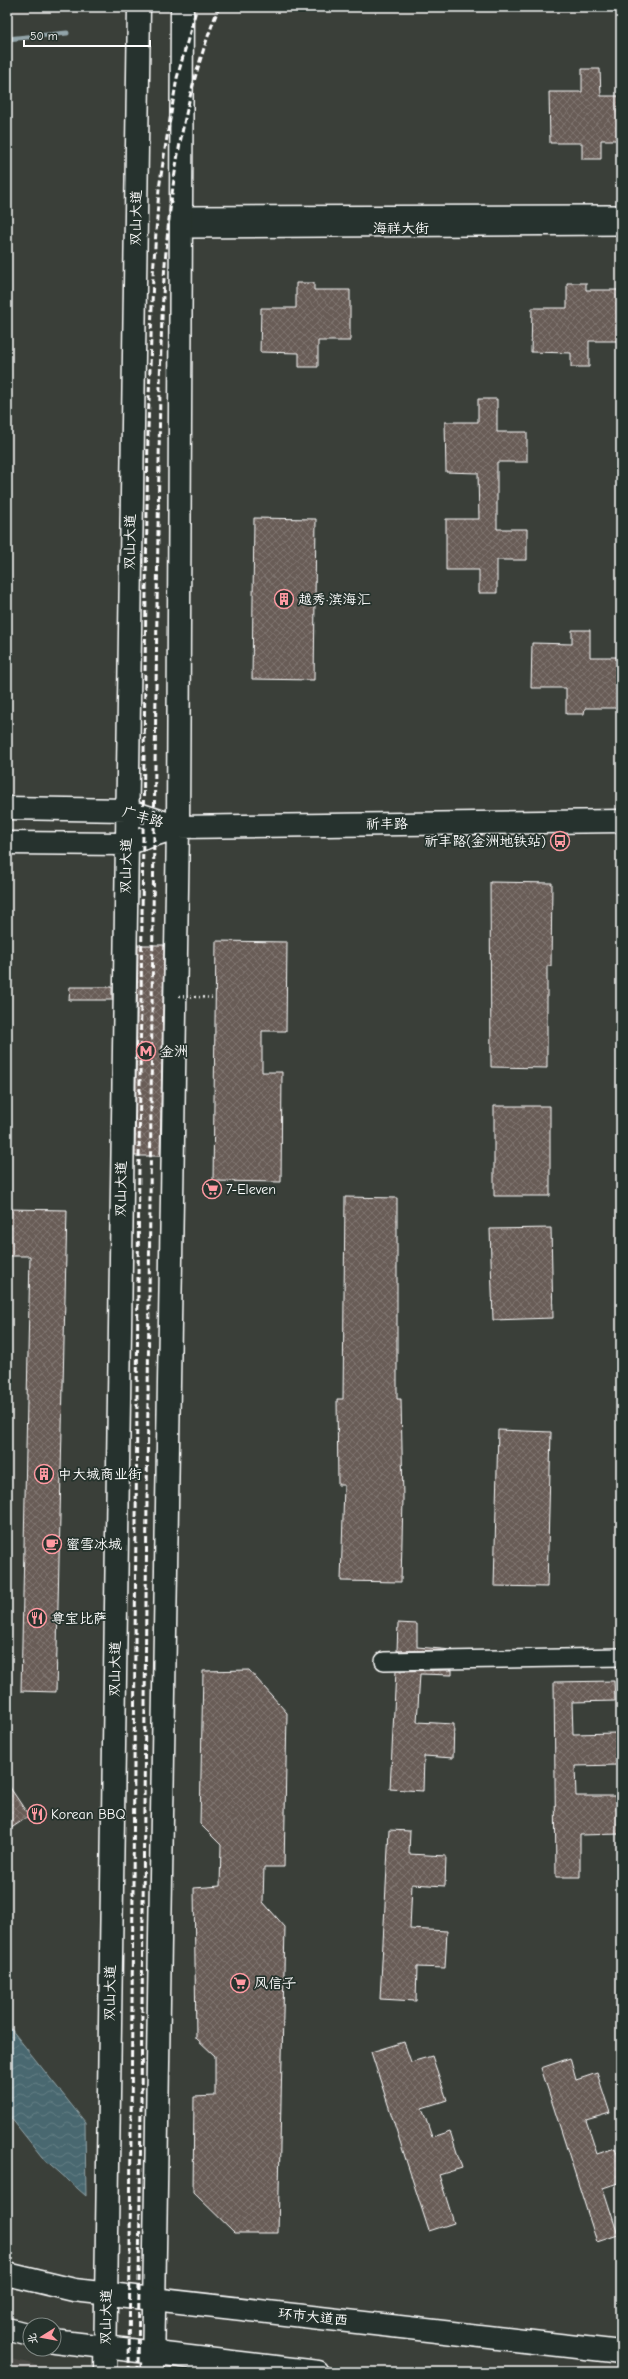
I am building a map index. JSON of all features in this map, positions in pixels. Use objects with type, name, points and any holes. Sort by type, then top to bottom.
[{"type":"street","name":"双山大道","points":[[105,2372],[126,810],[139,7]]},
{"type":"street","points":[[153,2363],[152,2299],[178,827],[182,7]]},
{"type":"street","name":"海祥大街","points":[[181,222],[621,214]]},
{"type":"street","name":"海祥大街","points":[[181,222],[621,226]]},
{"type":"street","name":"广丰路","points":[[7,808],[126,810],[178,827]]},
{"type":"street","name":"祈丰路","points":[[178,827],[621,821]]},
{"type":"street","name":"广丰路","points":[[7,843],[126,844],[178,827]]},
{"type":"street","points":[[384,1661],[621,1657]]},
{"type":"street","name":"环市大道西","points":[[7,2274],[74,2290],[621,2352]]},
{"type":"street","points":[[7,2329],[22,2333]]},
{"type":"street","points":[[62,2342],[105,2348],[153,2363],[318,2372]]},
{"type":"path","points":[[179,996],[215,998]]},
{"type":"shaded area","points":[[7,2358],[32,2364],[49,2372],[7,2372]]},
{"type":"water","points":[[7,2024],[85,2122],[86,2196],[42,2157],[7,2113]]},
{"type":"building","points":[[582,69],[600,69],[601,96],[621,96],[621,140],[601,140],[601,159],[582,159],[582,143],[550,143],[549,92],[582,92]]},
{"type":"building","points":[[296,283],[314,283],[314,290],[350,290],[350,341],[318,341],[318,367],[299,367],[299,353],[260,352],[261,308],[296,308]]},
{"type":"building","points":[[567,283],[586,283],[586,290],[621,290],[621,341],[589,341],[589,367],[571,367],[571,353],[531,352],[532,308],[567,308]]},
{"type":"building","points":[[478,399],[497,399],[497,432],[527,432],[527,462],[497,462],[497,529],[527,529],[527,560],[497,560],[497,593],[479,593],[479,570],[446,570],[446,519],[479,519],[478,473],[446,472],[445,422],[478,422]]},
{"type":"building","name":"越秀·滨海汇","points":[[254,518],[316,519],[314,680],[252,679]]},
{"type":"building","points":[[572,630],[590,630],[590,657],[621,657],[620,708],[585,708],[584,714],[566,714],[566,688],[531,688],[532,643],[572,644]]},
{"type":"building","points":[[490,882],[552,883],[551,966],[547,966],[547,1068],[491,1067]]},
{"type":"building","points":[[216,941],[287,942],[286,1031],[262,1031],[262,1072],[282,1072],[281,1182],[213,1181]]},
{"type":"building","points":[[138,945],[164,945],[160,1156],[135,1156]]},
{"type":"building","points":[[70,987],[112,987],[112,1000],[69,1000]]},
{"type":"building","points":[[494,1106],[550,1106],[550,1196],[494,1196]]},
{"type":"building","points":[[345,1197],[397,1198],[397,1399],[401,1399],[403,1499],[401,1582],[341,1581],[344,1485],[338,1485],[337,1399],[343,1399]]},
{"type":"building","name":"中大城商业街","points":[[7,1209],[67,1210],[56,1692],[21,1691],[30,1256],[7,1256]]},
{"type":"building","points":[[551,1228],[553,1318],[493,1320],[490,1229]]},
{"type":"building","points":[[498,1430],[551,1432],[547,1587],[494,1586]]},
{"type":"building","points":[[398,1623],[417,1624],[417,1647],[453,1650],[397,1651]]},
{"type":"building","name":"风信子","points":[[249,1670],[287,1713],[284,1867],[264,1867],[263,1902],[285,1927],[278,2233],[235,2233],[193,2192],[194,2097],[215,2096],[215,2056],[196,2038],[194,1888],[220,1886],[221,1845],[200,1824],[203,1671]]},
{"type":"building","points":[[452,1670],[452,1675],[420,1674],[417,1722],[454,1724],[453,1758],[424,1756],[423,1791],[390,1789],[396,1671]]},
{"type":"building","points":[[614,1681],[615,1701],[572,1702],[573,1734],[616,1733],[617,1765],[575,1766],[576,1796],[621,1796],[621,1834],[580,1835],[580,1877],[556,1877],[554,1682]]},
{"type":"building","points":[[7,1783],[29,1816],[7,1831]]},
{"type":"building","points":[[389,1830],[410,1831],[409,1854],[446,1856],[445,1886],[412,1884],[410,1929],[447,1931],[445,1968],[417,1967],[416,2001],[380,1999]]},
{"type":"building","points":[[404,2042],[411,2062],[432,2056],[447,2100],[422,2108],[432,2137],[450,2131],[462,2168],[439,2175],[454,2223],[429,2231],[371,2052]]},
{"type":"building","points":[[570,2058],[576,2080],[597,2073],[610,2113],[586,2120],[597,2154],[615,2148],[621,2165],[621,2182],[603,2188],[618,2235],[597,2242],[541,2068]]},
{"type":"waterway","points":[[7,39],[67,33]]},
{"type":"railway","points":[[129,2372],[139,1162],[148,430],[153,275],[159,189],[177,78],[197,7]]},
{"type":"railway","points":[[138,2372],[154,834],[163,290],[175,175],[185,118],[200,62],[219,7]]},
{"type":"place","name":"越秀·滨海汇","points":[[284,599]]},
{"type":"place","name":"祈丰路(金洲地铁站)","points":[[560,841]]},
{"type":"place","name":"金洲","points":[[146,1051]]},
{"type":"place","name":"7-Eleven","points":[[212,1189]]},
{"type":"place","name":"中大城商业街","points":[[44,1474]]},
{"type":"place","name":"蜜雪冰城","points":[[52,1544]]},
{"type":"place","name":"尊宝比萨","points":[[37,1618]]},
{"type":"place","name":"Korean BBQ","points":[[37,1814]]},
{"type":"place","name":"风信子","points":[[240,1983]]}]
